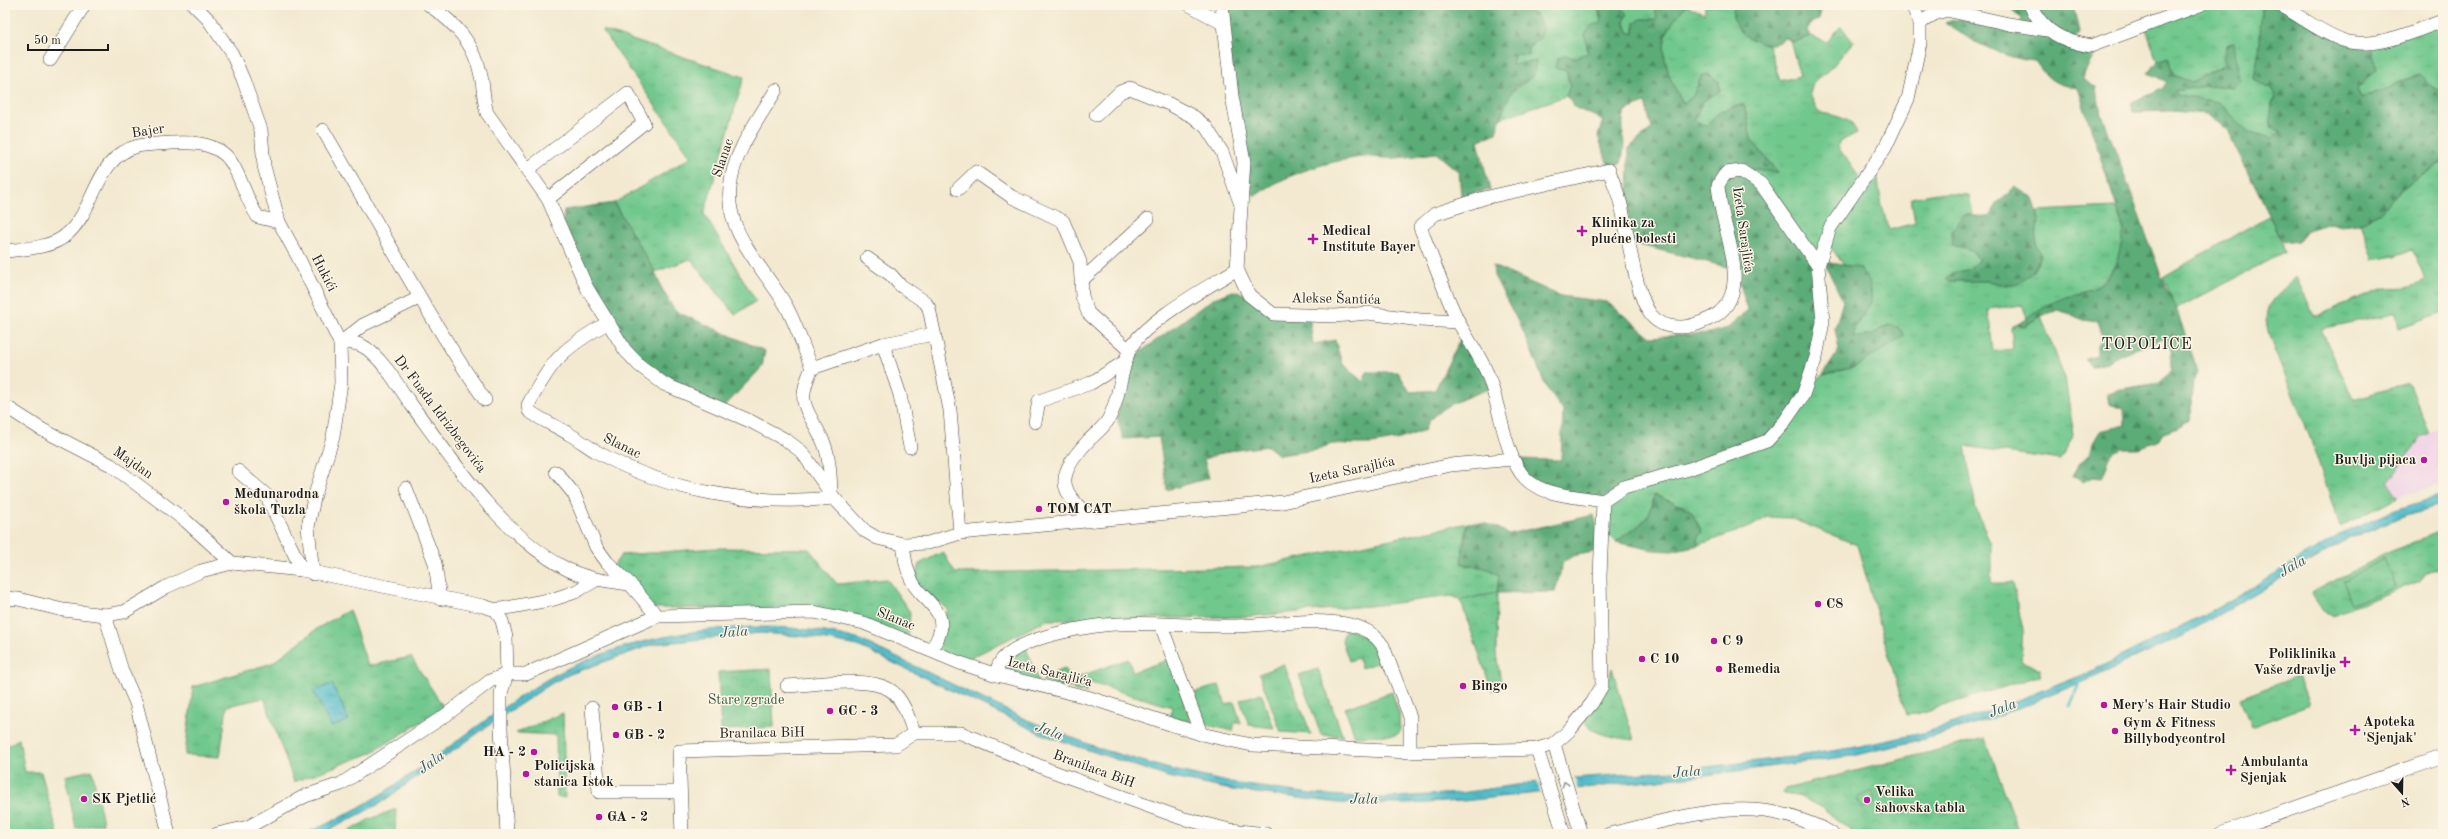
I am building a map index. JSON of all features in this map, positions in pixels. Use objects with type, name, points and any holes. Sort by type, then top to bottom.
[{"type":"street","points":[[50,60],[84,5]]},
{"type":"street","name":"Hukići","points":[[194,5],[208,19],[232,54],[252,100],[261,130],[264,166],[279,222],[299,259],[340,343],[341,383],[333,437],[308,527],[307,572]]},
{"type":"street","points":[[429,5],[449,18],[467,39],[482,77],[483,102],[487,113],[548,199],[576,267],[587,288],[625,350],[650,375],[664,384],[750,421],[786,440],[802,452],[832,495],[865,531],[877,538],[903,544],[928,543],[960,533],[950,410],[929,308],[925,302],[900,285],[891,275],[867,258]]},
{"type":"street","points":[[1190,5],[1222,23]]},
{"type":"street","name":"Alekse Šantića","points":[[1222,5],[1222,23],[1232,96],[1244,162],[1237,269],[1249,295],[1272,314],[1335,316],[1368,313],[1459,322]]},
{"type":"street","name":"Izeta Sarajlića","points":[[1410,752],[1409,716],[1387,655],[1378,638],[1362,628],[1345,624],[1317,623],[1238,626],[1117,624],[1057,633],[1036,639],[1018,647],[1006,656],[997,670],[997,675],[1087,697],[1201,734],[1252,745],[1410,752],[1537,750],[1554,744],[1570,730],[1592,703],[1602,686],[1600,577],[1603,502],[1624,487],[1689,469],[1766,442],[1785,421],[1803,395],[1816,357],[1823,322],[1818,266],[1830,228],[1885,148],[1898,124],[1908,99],[1920,43],[1920,23],[1912,5]]},
{"type":"street","points":[[2030,5],[2047,30]]},
{"type":"street","points":[[1920,23],[1934,14],[1946,10],[2047,30],[2072,43],[2091,46],[2200,5]]},
{"type":"street","points":[[2280,5],[2340,39],[2352,43],[2370,43],[2443,21]]},
{"type":"street","name":"Alekse Šantića","points":[[1096,115],[1120,92],[1130,88],[1169,104],[1194,118],[1206,127],[1222,152],[1241,207]]},
{"type":"street","name":"Slanac","points":[[776,90],[740,152],[730,188],[731,215],[743,242],[786,305],[812,368]]},
{"type":"street","points":[[527,170],[628,93],[644,123],[548,199]]},
{"type":"street","points":[[323,130],[377,220],[419,298],[450,349],[485,400]]},
{"type":"street","name":"Bajer","points":[[5,251],[47,244],[66,236],[81,219],[103,171],[113,158],[138,146],[184,142],[204,144],[224,154],[258,218],[279,222]]},
{"type":"street","name":"Izeta Sarajlića","points":[[1459,322],[1420,227],[1435,214],[1484,198],[1609,170],[1620,200],[1634,268],[1646,306],[1651,315],[1663,325],[1682,328],[1700,323],[1716,316],[1726,305],[1734,284],[1733,253],[1722,210],[1718,185],[1726,173],[1741,171],[1761,184],[1818,266]]},
{"type":"street","points":[[958,189],[976,172],[1012,197],[1063,221],[1080,262],[1082,296],[1088,313],[1128,355]]},
{"type":"street","points":[[1082,280],[1148,220]]},
{"type":"street","points":[[1094,520],[1069,496],[1063,485],[1065,475],[1070,462],[1107,422],[1128,355],[1143,331],[1237,269]]},
{"type":"street","points":[[340,343],[363,325],[419,298]]},
{"type":"street","name":"Slanac","points":[[609,322],[579,338],[556,358],[528,405],[529,411],[596,452],[636,471],[688,490],[756,499],[807,501],[832,495]]},
{"type":"street","points":[[1459,322],[1487,372],[1499,407],[1512,459],[1526,478],[1538,487],[1603,502]]},
{"type":"street","points":[[832,495],[827,452],[803,399],[803,387],[812,368],[883,344],[934,334]]},
{"type":"street","name":"Dr Fuada Idrizbegovića","points":[[340,343],[354,342],[370,351],[390,370],[408,400],[450,459],[501,517],[529,544],[563,567],[596,580],[630,584]]},
{"type":"street","points":[[883,344],[900,395],[910,447]]},
{"type":"street","points":[[1035,422],[1039,401],[1091,382],[1128,355]]},
{"type":"street","name":"Majdan","points":[[5,406],[41,429],[111,466],[186,521],[232,563]]},
{"type":"street","name":"Izeta Sarajlića","points":[[960,533],[1282,502],[1451,465],[1512,459]]},
{"type":"street","points":[[238,471],[266,495],[307,572]]},
{"type":"street","points":[[556,472],[574,494],[596,547],[606,562],[630,584],[657,616]]},
{"type":"street","points":[[406,488],[435,563],[440,599]]},
{"type":"street","name":"Slanac","points":[[506,674],[526,674],[657,616],[814,612],[864,623],[929,650],[935,646],[940,632],[940,619],[936,608],[914,584],[906,567],[903,544]]},
{"type":"street","points":[[5,598],[18,599],[63,610],[105,615],[124,612],[166,587],[194,575],[232,563],[307,572],[496,610],[554,599],[575,592],[596,580]]},
{"type":"street","points":[[496,610],[502,621],[506,637],[506,674],[501,693],[501,729],[506,834]]},
{"type":"street","points":[[105,615],[122,671],[136,703],[169,834]]},
{"type":"street","points":[[1161,625],[1201,734]]},
{"type":"street","points":[[929,650],[997,675]]},
{"type":"street","points":[[217,834],[248,827],[305,796],[342,784],[446,715],[490,680],[506,674]]},
{"type":"street","points":[[787,686],[864,683],[881,684],[895,693],[906,708],[914,733]]},
{"type":"street","points":[[592,708],[599,792],[680,792],[682,834]]},
{"type":"street","name":"Branilaca BiH","points":[[680,792],[679,750],[896,746],[914,733],[934,731],[961,733],[1049,770],[1181,818],[1230,830],[1266,834]]},
{"type":"street","points":[[1554,744],[1557,760],[1581,834]]},
{"type":"street","points":[[1537,750],[1564,834]]},
{"type":"street","points":[[2220,834],[2443,756]]},
{"type":"street","points":[[1608,834],[1717,810],[1752,808],[1780,812],[1818,826],[1832,834]]},
{"type":"shaded area","name":"Buvlja pijaca","points":[[2443,425],[2443,484],[2398,497],[2388,483],[2421,437]]},
{"type":"green space","points":[[1222,5],[1521,5],[1518,8],[1537,15],[1542,29],[1540,38],[1528,48],[1528,55],[1515,54],[1511,65],[1536,61],[1533,74],[1530,78],[1516,86],[1513,90],[1505,105],[1496,133],[1478,141],[1490,190],[1461,196],[1459,172],[1436,153],[1398,158],[1365,157],[1334,162],[1292,175],[1255,196],[1248,189]]},
{"type":"green space","points":[[1521,5],[1598,5],[1601,23],[1585,34],[1588,53],[1575,58],[1566,71],[1570,86],[1566,96],[1501,118],[1509,96],[1516,88],[1526,82],[1511,65],[1515,54],[1540,38],[1518,8]]},
{"type":"green space","points":[[1598,5],[1620,6],[1627,14],[1624,22],[1628,32],[1634,34],[1635,22],[1641,19],[1657,19],[1653,5],[1686,5],[1669,28],[1664,44],[1664,53],[1668,72],[1676,90],[1684,104],[1693,96],[1702,75],[1709,74],[1719,82],[1720,91],[1703,101],[1694,120],[1707,126],[1720,111],[1744,104],[1751,139],[1778,174],[1758,169],[1751,170],[1818,266],[1824,296],[1803,395],[1767,441],[1603,501],[1538,487],[1512,459],[1561,460],[1563,411],[1546,387],[1524,333],[1494,276],[1493,266],[1561,296],[1607,302],[1651,337],[1709,333],[1728,328],[1748,310],[1735,269],[1628,242],[1629,148],[1652,128],[1645,103],[1625,111],[1623,118],[1624,149],[1621,163],[1608,165],[1598,136],[1603,120],[1576,108],[1566,96],[1570,86],[1567,71],[1555,68],[1557,59],[1566,55],[1575,58],[1588,53],[1585,34],[1592,25],[1601,23]]},
{"type":"green space","points":[[1616,5],[1653,5],[1658,20],[1641,19],[1634,26],[1634,34],[1628,32],[1621,7]]},
{"type":"green space","points":[[1686,5],[1705,14],[1705,5],[1734,5],[1736,21],[1742,32],[1754,40],[1769,45],[1780,81],[1800,76],[1790,40],[1794,42],[1810,36],[1827,42],[1841,26],[1853,42],[1832,67],[1813,83],[1810,94],[1818,112],[1846,120],[1854,127],[1857,133],[1839,142],[1838,147],[1861,180],[1877,159],[1880,195],[1889,230],[1915,223],[1911,198],[1936,193],[1969,195],[1973,214],[1964,215],[1971,250],[1979,260],[1968,270],[1951,273],[1949,281],[1988,281],[2006,285],[2036,245],[2037,211],[2115,207],[2124,231],[2120,255],[2109,275],[2095,288],[2075,293],[2051,304],[2026,320],[2023,305],[1988,309],[1993,351],[2013,349],[2011,327],[2018,324],[2024,326],[2041,316],[2065,378],[2074,435],[2060,460],[1965,446],[1976,509],[1991,544],[1991,583],[2013,583],[2023,629],[2021,661],[2040,669],[2039,676],[1917,714],[1906,715],[1857,545],[1790,518],[1768,517],[1750,527],[1698,545],[1697,538],[1702,532],[1690,509],[1654,495],[1652,511],[1635,530],[1616,542],[1608,534],[1606,517],[1613,500],[1823,375],[1855,367],[1888,325],[1869,336],[1853,337],[1853,328],[1863,316],[1860,268],[1844,265],[1826,241],[1818,266],[1750,170],[1757,169],[1778,173],[1751,139],[1744,104],[1720,111],[1707,126],[1694,120],[1703,101],[1702,75],[1693,96],[1684,104],[1668,72],[1664,53],[1664,44],[1667,32]]},
{"type":"green space","points":[[1734,5],[1822,5],[1819,20],[1812,22],[1807,30],[1810,36],[1794,42],[1784,38],[1771,44],[1754,41],[1740,31],[1735,24],[1733,17]]},
{"type":"green space","points":[[2007,5],[2073,5],[2079,32],[2072,43],[2103,42],[2089,64],[2083,79],[2096,87],[2098,103],[2166,289],[2175,305],[2198,372],[2194,380],[2192,404],[2188,420],[2179,428],[2163,433],[2158,441],[2138,448],[2121,448],[2112,453],[2102,478],[2092,477],[2083,482],[2072,476],[2079,463],[2090,455],[2093,443],[2100,431],[2125,425],[2124,409],[2109,404],[2107,394],[2116,390],[2158,383],[2172,371],[2171,350],[2163,339],[2124,353],[2104,364],[2090,366],[2085,358],[2097,355],[2097,345],[2102,337],[2097,322],[2084,320],[2059,310],[2041,316],[2024,326],[2018,324],[2048,305],[2067,296],[2093,288],[2107,278],[2115,264],[2124,230],[2078,88],[2063,85],[2048,77],[2035,61],[2012,57],[1988,48],[1945,23],[1963,19],[1982,21],[2020,29],[2021,19]]},
{"type":"green space","points":[[2200,5],[2261,5],[2260,45],[2254,79],[2271,88],[2276,97],[2272,104],[2281,132],[2272,139],[2249,133],[2219,102],[2178,96],[2175,90],[2212,85],[2233,88],[2234,43],[2226,45],[2225,64],[2192,82],[2175,76],[2168,57],[2157,61],[2145,26]]},
{"type":"green space","points":[[2261,5],[2280,5],[2340,39],[2370,43],[2377,69],[2357,89],[2361,99],[2419,74],[2431,86],[2443,92],[2443,161],[2402,188],[2382,210],[2358,224],[2342,226],[2330,223],[2308,230],[2299,241],[2283,243],[2227,130],[2208,114],[2170,111],[2133,112],[2131,102],[2162,89],[2167,82],[2148,73],[2157,61],[2168,57],[2175,76],[2192,82],[2224,64],[2226,45],[2234,43],[2239,80],[2233,88],[2212,85],[2175,91],[2178,96],[2219,102],[2249,133],[2272,139],[2281,132],[2270,127],[2272,104],[2276,97],[2271,88],[2254,79],[2260,45]]},
{"type":"green space","points":[[2443,21],[2443,92],[2431,86],[2419,74],[2361,99],[2357,89],[2367,81],[2370,43]]},
{"type":"green space","points":[[602,30],[744,77],[704,214],[756,301],[735,315],[691,259],[655,272],[614,203],[691,157]]},
{"type":"green space","points":[[2443,161],[2443,312],[2399,328],[2396,313],[2321,329],[2353,399],[2409,383],[2430,433],[2421,437],[2388,483],[2398,497],[2340,527],[2311,440],[2269,336],[2266,316],[2271,302],[2296,277],[2314,316],[2384,288],[2411,287],[2426,280],[2412,249],[2395,256],[2373,260],[2360,223],[2382,210],[2402,188]]},
{"type":"green space","points":[[2015,187],[2033,198],[2038,214],[2036,245],[2041,256],[2034,271],[2021,283],[2006,285],[1988,281],[1949,281],[1947,278],[1951,273],[1968,270],[1979,260],[1971,250],[1952,245],[1952,231],[1964,215],[1989,217],[1999,201]]},
{"type":"green space","points":[[614,203],[655,272],[661,287],[675,311],[765,351],[762,367],[721,410],[650,375],[609,322],[563,221],[564,210]]},
{"type":"green space","points":[[2268,216],[2276,228],[2284,253],[2176,309],[2163,277]]},
{"type":"green space","points":[[1826,260],[1832,263],[1860,268],[1870,284],[1872,301],[1854,328],[1854,337],[1869,336],[1888,325],[1898,327],[1905,336],[1855,367],[1823,375],[1839,350],[1835,328],[1843,301],[1824,262]]},
{"type":"green space","points":[[1233,291],[1249,295],[1273,314],[1309,316],[1313,344],[1335,340],[1342,363],[1363,382],[1367,372],[1398,372],[1410,392],[1435,390],[1464,331],[1492,388],[1453,404],[1434,416],[1428,423],[1425,430],[1400,439],[1372,444],[1332,444],[1316,450],[1279,455],[1268,446],[1229,451],[1204,459],[1209,478],[1167,490],[1159,437],[1123,439],[1117,417],[1132,358],[1214,298]]},
{"type":"green space","points":[[1654,495],[1690,509],[1702,532],[1697,538],[1698,545],[1672,551],[1653,550],[1616,542],[1646,519],[1652,505]]},
{"type":"green space","points":[[1594,515],[1603,550],[1573,556],[1563,562],[1555,592],[1497,593],[1499,575],[1488,569],[1461,563],[1468,523],[1489,525],[1499,528],[1508,534]]},
{"type":"green space","points":[[1468,523],[1462,548],[1468,566],[1480,565],[1499,575],[1497,593],[1461,600],[1452,596],[1379,605],[1242,617],[1047,620],[960,663],[929,650],[948,609],[914,584],[919,564],[943,552],[955,573],[1257,567]]},
{"type":"green space","points":[[2443,530],[2443,559],[2439,560],[2441,567],[2425,573],[2420,581],[2333,615],[2323,611],[2311,593],[2387,553]]},
{"type":"green space","points":[[715,548],[809,549],[837,584],[887,579],[910,612],[908,641],[806,609],[651,608],[614,565],[621,555]]},
{"type":"green space","points":[[2384,559],[2395,587],[2352,604],[2343,581]]},
{"type":"green space","points":[[1497,593],[1496,654],[1502,687],[1492,691],[1461,600]]},
{"type":"green space","points":[[349,610],[368,666],[411,657],[444,708],[371,753],[294,782],[264,698],[227,706],[220,757],[185,755],[193,687],[272,663],[318,628]]},
{"type":"green space","points":[[1345,630],[1364,636],[1377,649],[1384,661],[1361,668],[1358,658],[1349,661],[1342,641]]},
{"type":"green space","points":[[1025,645],[1039,682],[999,668]]},
{"type":"green space","points":[[1128,659],[1133,672],[1170,659],[1191,722],[1170,718],[1172,707],[1088,682],[1086,693],[1074,690],[1070,680]]},
{"type":"green space","points":[[1284,664],[1311,734],[1281,732],[1259,674]]},
{"type":"green space","points":[[1612,668],[1634,740],[1607,736],[1589,727],[1585,722],[1606,689]]},
{"type":"green space","name":"Stare zgrade","points":[[771,669],[774,727],[721,730],[718,672]]},
{"type":"green space","points":[[1065,669],[1071,688],[1044,682],[1042,677]]},
{"type":"green space","points":[[1318,669],[1343,736],[1321,735],[1299,675]]},
{"type":"green space","points":[[2298,676],[2309,705],[2251,727],[2240,698]]},
{"type":"green space","points":[[1219,685],[1226,705],[1234,702],[1241,723],[1235,722],[1233,731],[1203,724],[1191,694]]},
{"type":"green space","points":[[1392,692],[1399,713],[1400,732],[1395,735],[1355,736],[1345,708]]},
{"type":"green space","points":[[1261,693],[1274,728],[1249,725],[1240,700]]},
{"type":"green space","points":[[563,713],[565,798],[557,797],[556,735],[516,733]]},
{"type":"green space","points":[[1985,738],[2020,834],[1854,834],[1823,808],[1801,797],[1784,794],[1783,792],[1785,789]]},
{"type":"green space","points":[[19,739],[25,772],[41,772],[58,834],[5,834],[5,747]]},
{"type":"green space","name":"SK Pjetlić","points":[[92,770],[103,823],[76,829],[65,776]]},
{"type":"green space","name":"Velika šahovska tabla","points":[[1871,791],[1876,802],[1863,809],[1857,798]]},
{"type":"green space","points":[[396,809],[395,834],[344,834],[368,820]]},
{"type":"water","name":"Jala","points":[[2443,495],[2443,504],[2400,517],[2348,539],[2182,636],[2097,676],[2007,713],[1933,737],[1852,756],[1714,774],[1463,801],[1407,804],[1339,803],[1232,790],[1168,777],[1044,735],[858,646],[810,637],[760,633],[654,644],[570,674],[552,683],[492,723],[379,804],[324,833],[303,834],[335,820],[366,803],[425,764],[511,702],[541,683],[575,665],[613,650],[654,639],[696,632],[739,628],[782,628],[822,632],[860,640],[1025,719],[1101,749],[1169,769],[1232,783],[1311,794],[1380,798],[1460,793],[1559,779],[1672,771],[1791,757],[1851,748],[1927,732],[1997,708],[2092,671],[2217,608],[2341,534],[2395,510]]},
{"type":"water","points":[[332,684],[349,720],[331,727],[313,691]]},
{"type":"pier","points":[[1574,776],[1578,791],[1541,795],[1537,781]]},
{"type":"waterway","points":[[2069,706],[2080,681]]},
{"type":"place","name":"Klinika za plućne bolesti","points":[[1582,231]]},
{"type":"place","name":"Medical Institute Bayer","points":[[1313,239]]},
{"type":"place","name":"Buvlja pijaca","points":[[2424,460]]},
{"type":"place","name":"Međunarodna škola Tuzla","points":[[226,502]]},
{"type":"place","name":"TOM CAT","points":[[1039,509]]},
{"type":"place","name":"C8","points":[[1818,604]]},
{"type":"place","name":"C 9","points":[[1714,641]]},
{"type":"place","name":"C 10","points":[[1642,659]]},
{"type":"place","name":"Poliklinika Vaše zdravlje","points":[[2345,662]]},
{"type":"place","name":"Remedia","points":[[1719,669]]},
{"type":"place","name":"Bingo","points":[[1463,686]]},
{"type":"place","name":"Mery's Hair Studio","points":[[2104,705]]},
{"type":"place","name":"GB - 1","points":[[615,707]]},
{"type":"place","name":"GC - 3","points":[[830,711]]},
{"type":"place","name":"Apoteka 'Sjenjak'","points":[[2355,730]]},
{"type":"place","name":"Gym & Fitness Billybodycontrol","points":[[2115,731]]},
{"type":"place","name":"GB - 2","points":[[616,735]]},
{"type":"place","name":"HA - 2","points":[[534,752]]},
{"type":"place","name":"Ambulanta Sjenjak","points":[[2231,770]]},
{"type":"place","name":"Policijska stanica Istok","points":[[526,774]]},
{"type":"place","name":"SK Pjetlić","points":[[84,799]]},
{"type":"place","name":"Velika šahovska tabla","points":[[1867,800]]},
{"type":"place","name":"GA - 2","points":[[599,817]]},
{"type":"district","name":"TOPOLICE","points":[[2147,345]]}]
